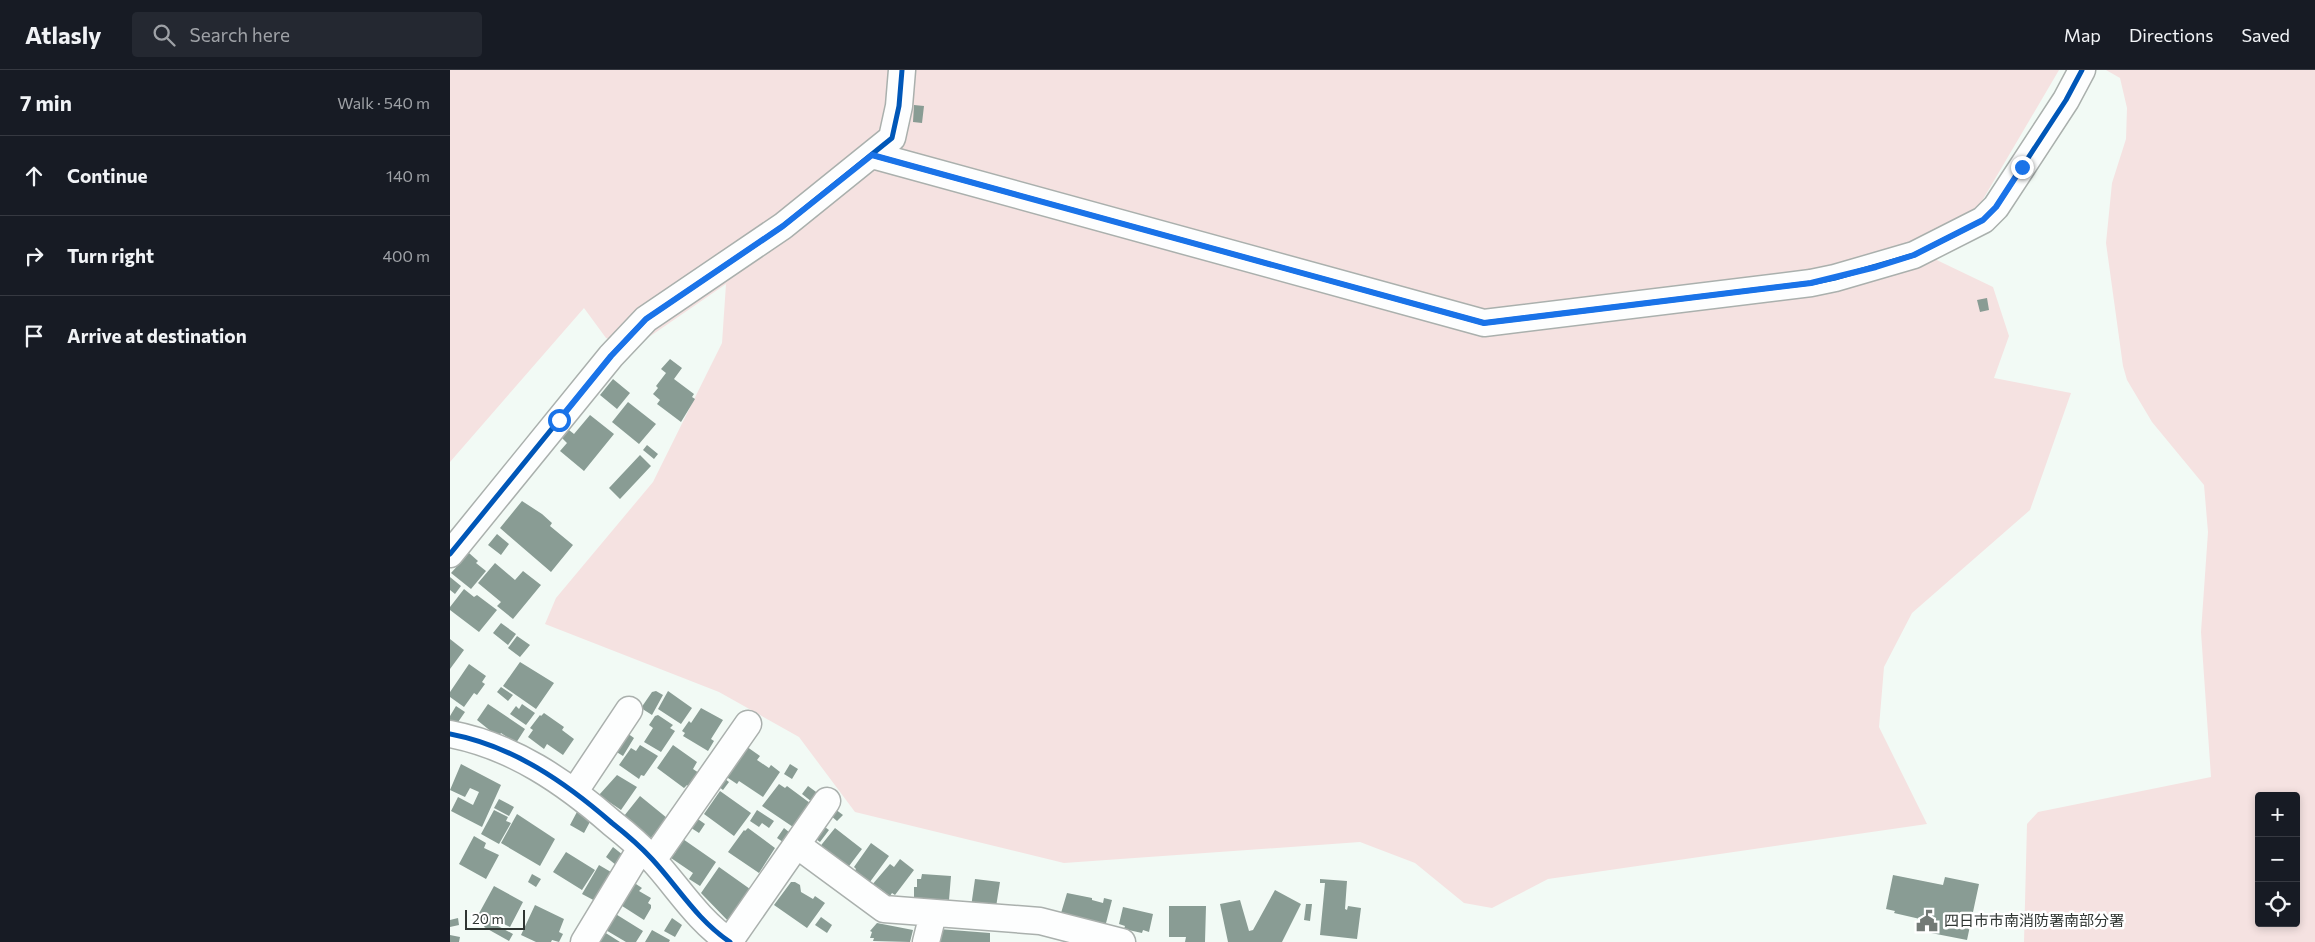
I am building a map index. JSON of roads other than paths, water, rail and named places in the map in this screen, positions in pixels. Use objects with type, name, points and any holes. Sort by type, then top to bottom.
[{"type":"street","points":[[450,554],[611,356],[646,319],[783,226],[892,138],[902,70]]},
{"type":"street","points":[[872,155],[1484,323],[1811,283],[1914,255],[1983,220],[1996,207],[2066,100],[2082,70]]},
{"type":"street","points":[[575,791],[629,710]]},
{"type":"street","points":[[584,942],[647,854],[748,724]]},
{"type":"street","points":[[450,734],[500,748],[575,791],[647,854],[692,908],[718,934],[730,942],[827,802]]},
{"type":"street","points":[[797,845],[884,909],[1040,921],[1122,942]]},
{"type":"street","points":[[926,942],[934,914]]},
{"type":"place","name":"四日市市南消防署南部分署","points":[[1927,921]]}]
